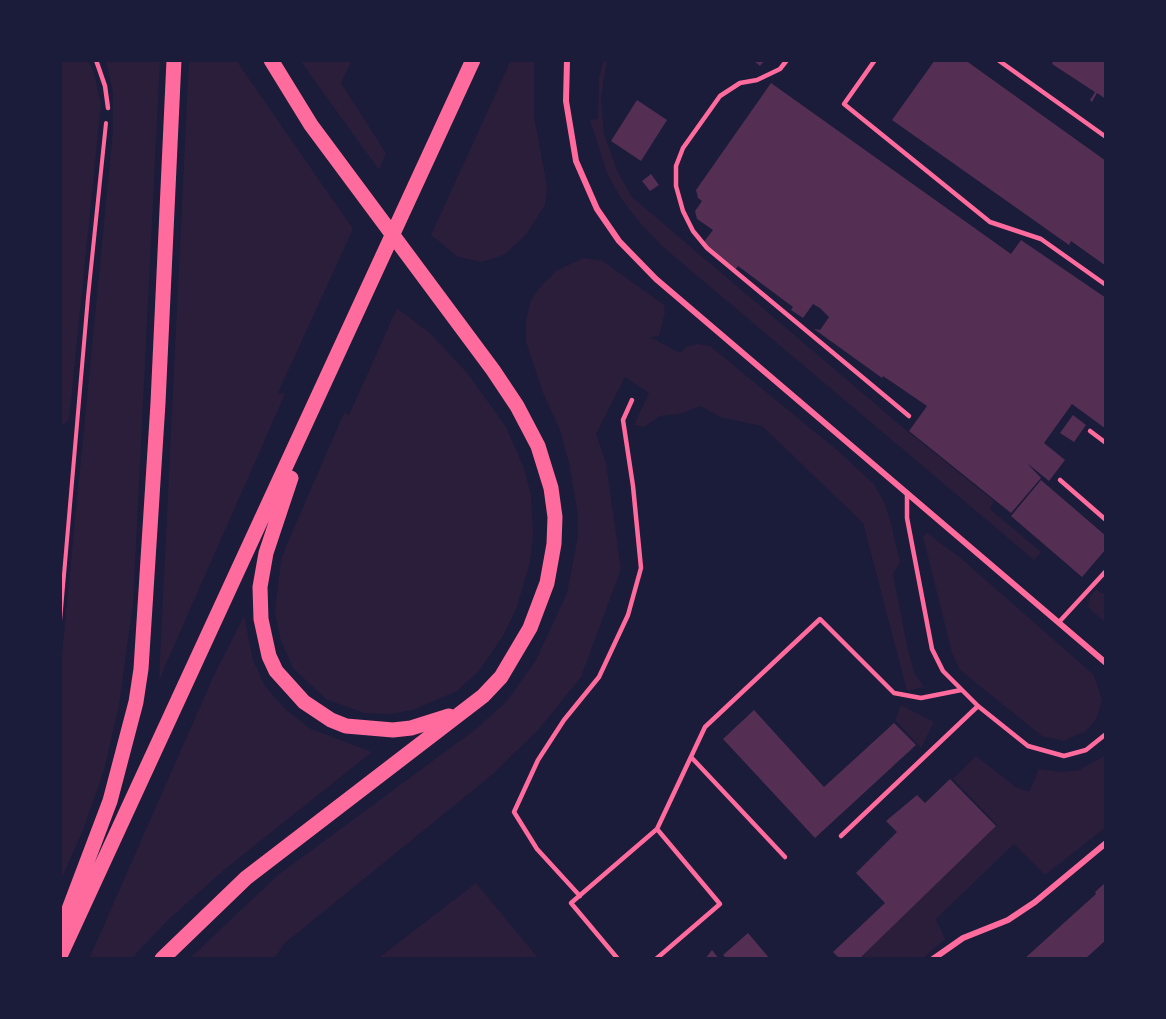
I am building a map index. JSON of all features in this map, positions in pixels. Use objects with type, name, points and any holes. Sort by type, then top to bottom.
[{"type":"main road","points":[[60,933],[110,801],[136,702],[141,669],[158,403],[174,60]]},
{"type":"main road","points":[[162,959],[246,878],[466,710],[501,676],[516,654],[538,608],[547,583],[553,552],[555,517],[543,459],[506,387],[336,160],[311,125],[271,60]]},
{"type":"main road","points":[[60,956],[473,60]]},
{"type":"main road","points":[[314,409],[266,553],[260,587],[261,619],[269,656],[276,671],[304,702],[331,720],[346,726],[369,730],[411,728],[466,710]]},
{"type":"street","points":[[567,60],[566,101],[576,161],[597,209],[619,241],[656,279],[1106,663]]},
{"type":"street","points":[[933,959],[963,938],[1008,920],[1106,843]]},
{"type":"lane","points":[[96,60],[105,86],[108,108]]},
{"type":"lane","points":[[787,60],[780,69],[757,80],[740,83],[720,96],[683,148],[676,166],[676,186],[683,211],[693,231],[707,248],[909,416]]},
{"type":"lane","points":[[875,60],[844,104],[990,222],[1031,234],[1106,285]]},
{"type":"lane","points":[[998,60],[1106,137]]},
{"type":"lane","points":[[1006,66],[1010,60]]},
{"type":"lane","points":[[580,896],[537,849],[514,812],[538,760],[564,720],[598,677],[628,615],[641,568],[633,486],[622,420],[632,400]]},
{"type":"lane","points":[[1089,431],[1106,443]]},
{"type":"lane","points":[[1060,480],[1106,520]]},
{"type":"lane","points":[[907,494],[907,518],[932,649],[943,671],[978,706],[1028,746],[1045,753],[1064,756],[1086,750],[1106,735]]},
{"type":"lane","points":[[1059,622],[1106,570]]},
{"type":"lane","points":[[618,959],[570,903],[657,829],[705,727],[820,619],[894,693],[921,698],[960,690]]},
{"type":"lane","points":[[841,836],[978,706]]},
{"type":"lane","points":[[691,756],[785,857]]},
{"type":"lane","points":[[656,959],[720,904],[657,829]]},
{"type":"path","points":[[60,621],[88,297],[108,108]]},
{"type":"shaded area","points":[[60,60],[87,60],[93,70],[101,103],[69,420],[60,427]]},
{"type":"shaded area","points":[[106,60],[160,60],[133,604],[119,706],[104,770],[83,830],[60,882],[60,675],[113,131],[113,93]]},
{"type":"shaded area","points":[[189,60],[236,60],[353,229],[278,393],[285,394],[159,680]]},
{"type":"shaded area","points":[[300,60],[352,60],[341,83],[386,153],[379,170]]},
{"type":"shaded area","points":[[511,60],[534,60],[534,116],[547,186],[545,205],[526,235],[504,255],[481,262],[458,257],[431,235]]},
{"type":"shaded area","points":[[607,60],[601,97],[604,134],[617,170],[631,196],[906,430],[994,501],[990,509],[1041,552],[1034,560],[663,247],[640,223],[620,197],[607,173],[590,120],[598,119],[599,78],[603,62]]},
{"type":"shaded area","points":[[583,258],[603,261],[664,305],[665,313],[659,336],[652,337],[649,341],[652,338],[680,353],[687,346],[698,344],[710,346],[837,450],[874,484],[884,502],[891,523],[900,562],[893,574],[908,651],[915,674],[924,687],[907,691],[863,523],[762,426],[723,418],[700,406],[680,414],[660,416],[644,427],[634,425],[649,393],[625,377],[596,434],[606,463],[621,569],[581,677],[539,729],[493,774],[285,943],[274,959],[189,959],[278,875],[476,729],[506,702],[536,660],[567,593],[578,536],[578,515],[569,463],[560,430],[543,393],[526,342],[526,320],[531,300],[542,285],[556,271]]},
{"type":"shaded area","points":[[397,308],[432,335],[468,374],[506,427],[524,468],[531,495],[533,535],[530,562],[517,607],[503,636],[479,671],[457,691],[413,710],[390,714],[364,713],[326,699],[293,668],[281,641],[275,611],[281,560],[287,544],[344,413],[349,415]]},
{"type":"shaded area","points":[[927,533],[962,559],[1094,675],[1102,700],[1097,718],[1086,731],[1064,741],[1042,736],[960,670],[952,653],[923,537]]},
{"type":"shaded area","points":[[1096,589],[1102,594],[1106,591],[1106,623],[1088,607],[1090,597]]},
{"type":"shaded area","points":[[244,616],[253,660],[265,686],[285,709],[311,729],[372,752],[224,870],[168,920],[131,959],[89,959],[214,675]]},
{"type":"shaded area","points":[[901,705],[934,722],[921,748],[895,720]]},
{"type":"shaded area","points":[[1106,755],[1106,827],[1045,875],[1014,844],[936,919],[945,939],[922,959],[859,959],[997,825],[953,779],[976,756],[1016,787],[1029,792],[1039,769],[1061,772],[1079,770]]},
{"type":"shaded area","points":[[476,883],[539,959],[377,959]]},
{"type":"building","points":[[753,60],[765,60],[760,66]]},
{"type":"building","points":[[935,60],[965,60],[1106,161],[1106,266],[1071,241],[1069,245],[892,120]]},
{"type":"building","points":[[1054,60],[1106,60],[1106,99],[1097,93],[1092,102],[1090,100],[1095,92],[1052,64]]},
{"type":"building","points":[[771,83],[1011,254],[1021,240],[1106,298],[1106,429],[1072,404],[1044,443],[1065,460],[1049,481],[1027,463],[1041,478],[1011,513],[909,431],[927,406],[883,376],[882,378],[814,329],[820,330],[829,317],[820,308],[813,304],[803,318],[791,310],[793,307],[738,266],[735,270],[703,243],[713,230],[697,219],[695,211],[702,201],[698,198],[696,190]]},
{"type":"building","points":[[637,100],[667,120],[641,161],[611,141]]},
{"type":"building","points":[[651,174],[659,185],[650,191],[642,181]]},
{"type":"building","points":[[1073,415],[1086,425],[1074,442],[1060,433]]},
{"type":"building","points":[[1041,480],[1106,536],[1106,549],[1082,577],[1011,516]]},
{"type":"building","points":[[754,710],[824,787],[894,723],[916,745],[815,838],[723,739]]},
{"type":"building","points":[[950,779],[996,826],[859,959],[840,959],[833,952],[885,903],[856,873],[897,832],[886,821],[917,795],[925,803]]},
{"type":"building","points":[[1106,882],[1106,940],[1085,959],[1024,959],[1096,894],[1095,892]]},
{"type":"building","points":[[748,933],[770,959],[727,959],[723,955]]},
{"type":"building","points":[[712,950],[719,959],[705,959]]}]
